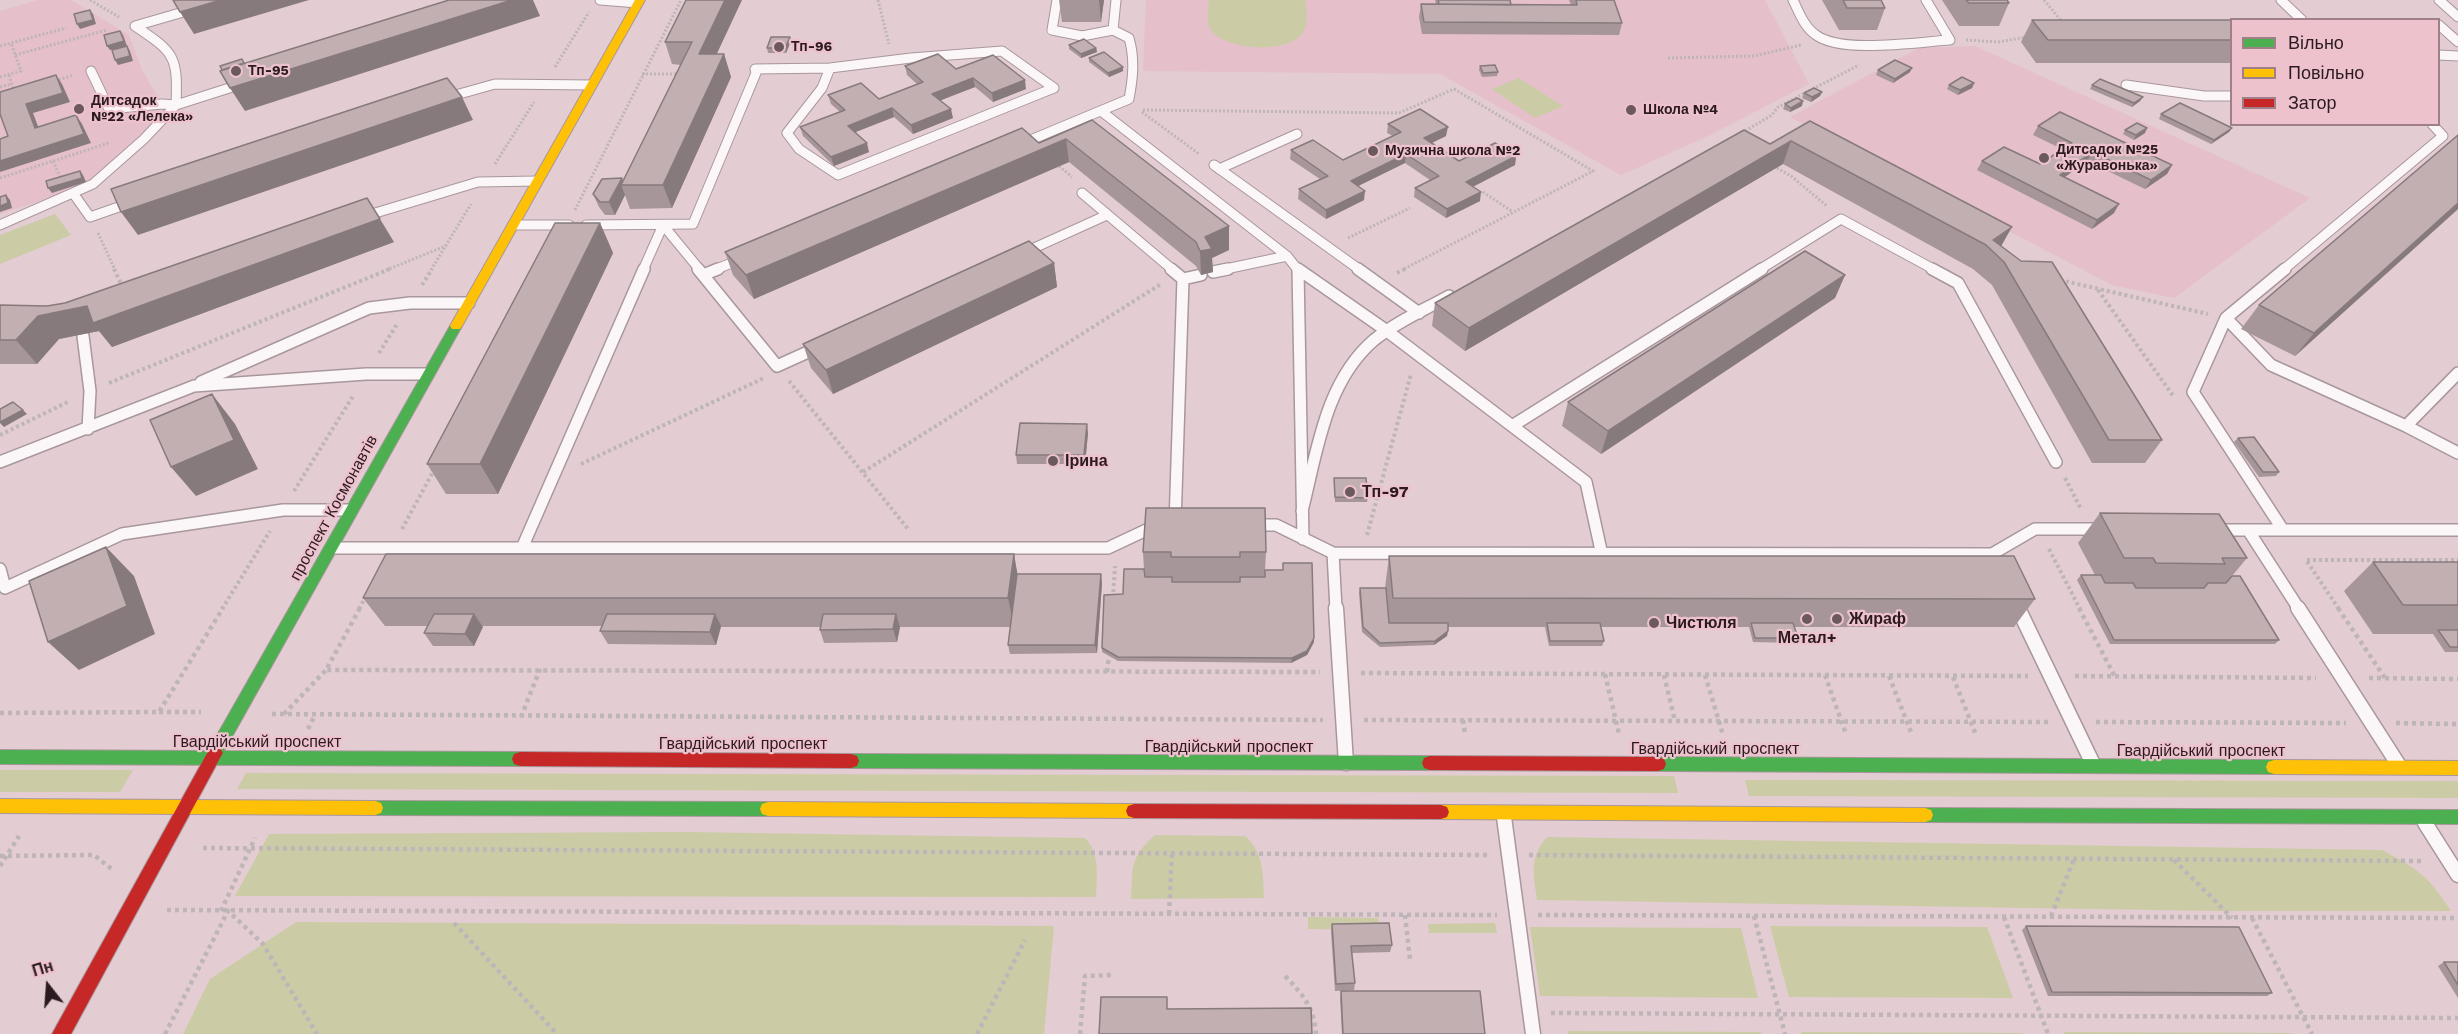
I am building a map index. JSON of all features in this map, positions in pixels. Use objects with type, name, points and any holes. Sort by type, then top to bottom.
[{"type":"main road","name":"проспект Космонавтів","points":[[61,1034],[238,712],[639,2]]},
{"type":"main road","name":"Гвардійський проспект","points":[[0,757],[1346,764],[1709,770],[2095,767],[2458,768]]},
{"type":"main road","points":[[0,806],[1503,812],[1719,809],[2458,817]]},
{"type":"lane","points":[[0,225],[93,184],[144,139],[176,105],[178,72],[172,52],[135,26],[225,0]]},
{"type":"lane","points":[[600,0],[639,2]]},
{"type":"lane","points":[[1057,0],[1052,30],[1074,37],[1102,35],[1113,30]]},
{"type":"lane","points":[[1113,30],[1116,0]]},
{"type":"lane","points":[[1793,0],[1807,26],[1819,37],[1840,44],[1902,44],[1950,40],[1926,0]]},
{"type":"lane","points":[[2282,0],[2300,18]]},
{"type":"lane","points":[[2439,0],[2458,17]]},
{"type":"lane","points":[[2440,25],[2458,25]]},
{"type":"lane","points":[[2440,26],[2458,42]]},
{"type":"lane","points":[[1006,150],[1129,99],[1135,66],[1129,38],[1113,30]]},
{"type":"lane","points":[[513,225],[693,224],[756,73],[755,69],[830,68],[910,58],[1002,51],[1054,88],[838,175],[799,149],[787,133],[822,88],[830,68]]},
{"type":"lane","points":[[2441,57],[2458,56]]},
{"type":"lane","points":[[91,71],[110,109],[162,104],[176,105],[256,80]]},
{"type":"lane","points":[[433,102],[495,84],[592,85]]},
{"type":"lane","points":[[2126,85],[2204,96],[2230,96]]},
{"type":"lane","points":[[1101,111],[1287,256],[1298,269],[1387,331],[1586,482],[1602,555]]},
{"type":"lane","points":[[2283,530],[2193,393],[2226,318],[2443,136],[2434,126]]},
{"type":"lane","points":[[1217,167],[1297,134]]},
{"type":"lane","points":[[1217,167],[1419,313]]},
{"type":"lane","points":[[348,221],[485,181],[538,181]]},
{"type":"lane","points":[[73,193],[90,217],[145,198]]},
{"type":"lane","points":[[1082,193],[1180,277],[1200,275]]},
{"type":"lane","points":[[1011,259],[1107,214]]},
{"type":"lane","points":[[1512,426],[1841,219],[1958,283],[2056,462]]},
{"type":"lane","points":[[663,225],[779,368],[830,342]]},
{"type":"lane","points":[[522,548],[663,225]]},
{"type":"lane","points":[[703,275],[757,252]]},
{"type":"lane","points":[[1213,272],[1287,256]]},
{"type":"lane","points":[[1298,269],[1303,539]]},
{"type":"lane","points":[[331,548],[1108,548],[1155,525],[1181,525],[1180,277]]},
{"type":"lane","points":[[1302,511],[1314,467],[1318,437],[1339,386],[1364,350],[1387,331],[1460,290]]},
{"type":"lane","points":[[0,462],[194,386],[369,308],[410,303],[469,303]]},
{"type":"lane","points":[[2226,318],[2271,365],[2406,426],[2458,453]]},
{"type":"lane","points":[[83,336],[90,391],[88,429]]},
{"type":"lane","points":[[194,386],[366,374],[429,374]]},
{"type":"lane","points":[[2406,426],[2458,374]]},
{"type":"lane","points":[[0,569],[5,588],[122,534],[283,510],[352,510]]},
{"type":"lane","points":[[1231,525],[1276,525],[1333,553],[1994,559],[2039,529],[2117,529]]},
{"type":"lane","points":[[2200,530],[2458,530]]},
{"type":"lane","points":[[2248,530],[2401,768]]},
{"type":"lane","points":[[1333,553],[1346,764]]},
{"type":"lane","points":[[2012,595],[2095,767]]},
{"type":"lane","points":[[1503,812],[1533,1034]]},
{"type":"lane","points":[[2421,817],[2458,875]]},
{"type":"path","points":[[90,0],[104,8]]},
{"type":"path","points":[[567,225],[681,0]]},
{"type":"path","points":[[878,0],[889,45]]},
{"type":"path","points":[[2044,0],[2063,23]]},
{"type":"path","points":[[159,712],[591,9]]},
{"type":"path","points":[[0,46],[66,28]]},
{"type":"path","points":[[15,55],[107,30]]},
{"type":"path","points":[[1950,40],[1998,42],[2036,35]]},
{"type":"path","points":[[1668,58],[1750,55],[1791,50],[1819,37]]},
{"type":"path","points":[[0,77],[21,71],[11,43]]},
{"type":"path","points":[[1740,135],[1772,116],[1778,107],[1884,50],[1881,44]]},
{"type":"path","points":[[47,83],[91,71]]},
{"type":"path","points":[[642,74],[684,74]]},
{"type":"path","points":[[7,94],[15,92],[9,75]]},
{"type":"path","points":[[0,87],[12,84]]},
{"type":"path","points":[[1217,167],[1139,110],[1400,113],[1454,89],[1593,171],[1378,283]]},
{"type":"path","points":[[0,178],[112,142]]},
{"type":"path","points":[[53,161],[60,177]]},
{"type":"path","points":[[1777,168],[1791,176],[1841,219]]},
{"type":"path","points":[[1483,192],[1513,212]]},
{"type":"path","points":[[1328,248],[1410,208]]},
{"type":"path","points":[[90,217],[124,290]]},
{"type":"path","points":[[0,435],[90,391],[446,246]]},
{"type":"path","points":[[862,472],[1180,277]]},
{"type":"path","points":[[2057,279],[2226,318]]},
{"type":"path","points":[[1362,553],[1417,354]]},
{"type":"path","points":[[553,477],[779,368],[924,548]]},
{"type":"path","points":[[2056,462],[2086,517]]},
{"type":"path","points":[[392,548],[437,464]]},
{"type":"path","points":[[2039,529],[2115,677]]},
{"type":"path","points":[[1113,599],[1116,544]]},
{"type":"path","points":[[2385,678],[2306,560],[2458,560]]},
{"type":"path","points":[[284,714],[326,670],[370,589]]},
{"type":"path","points":[[1107,672],[1109,656]]},
{"type":"path","points":[[521,717],[540,669]]},
{"type":"path","points":[[326,670],[1340,672],[2458,679]]},
{"type":"path","points":[[1605,674],[1620,735]]},
{"type":"path","points":[[1664,675],[1675,721]]},
{"type":"path","points":[[1705,675],[1725,740]]},
{"type":"path","points":[[1825,675],[1846,735]]},
{"type":"path","points":[[1889,676],[1912,735]]},
{"type":"path","points":[[1953,677],[1980,744]]},
{"type":"path","points":[[0,712],[238,712],[521,717],[2458,724]]},
{"type":"path","points":[[0,866],[19,836]]},
{"type":"path","points":[[203,848],[2449,861]]},
{"type":"path","points":[[1169,914],[1172,853]]},
{"type":"path","points":[[0,856],[94,855],[168,911],[2458,918]]},
{"type":"path","points":[[2051,917],[2074,859]]},
{"type":"path","points":[[2173,859],[2233,918]]},
{"type":"path","points":[[165,1034],[228,911]]},
{"type":"path","points":[[228,911],[263,944],[317,1034]]},
{"type":"path","points":[[1405,915],[1410,960]]},
{"type":"path","points":[[1754,916],[1785,1034]]},
{"type":"path","points":[[2004,917],[2048,1034]]},
{"type":"path","points":[[2252,918],[2312,1034]]},
{"type":"path","points":[[453,922],[557,1034]]},
{"type":"path","points":[[977,1034],[1025,940]]},
{"type":"path","points":[[1080,1034],[1085,976],[1114,975]]},
{"type":"path","points":[[1285,976],[1311,1003],[1316,1034]]},
{"type":"path","points":[[1530,1012],[2458,1018]]},
{"type":"shaded area","name":"Дитсадок №22 «Лелека»","points":[[38,0],[71,0],[129,35],[142,70],[162,104],[150,126],[82,187],[0,214],[0,11]]},
{"type":"shaded area","name":"Школа №4","points":[[1146,0],[1765,0],[1809,84],[1708,136],[1621,175],[1440,74],[1143,71]]},
{"type":"shaded area","name":"Дитсадок №25 «Журавонька»","points":[[1975,46],[2310,198],[2174,298],[2112,285],[1790,117],[1919,48]]},
{"type":"green space","points":[[1209,0],[1306,0],[1306,25],[1296,39],[1285,44],[1256,47],[1228,42],[1217,36],[1210,28]]},
{"type":"green space","points":[[1519,78],[1563,106],[1535,118],[1492,89]]},
{"type":"green space","points":[[55,214],[71,235],[0,264],[0,235]]},
{"type":"green space","points":[[0,770],[133,770],[120,792],[0,792]]},
{"type":"green space","points":[[246,773],[1674,776],[1678,793],[237,789]]},
{"type":"green space","points":[[1745,780],[2458,781],[2458,798],[1749,796]]},
{"type":"green space","points":[[685,832],[1085,838],[1095,858],[1096,897],[235,896],[269,834]]},
{"type":"green space","points":[[1155,835],[1245,836],[1256,849],[1259,857],[1263,872],[1264,898],[1131,899],[1134,864],[1141,851]]},
{"type":"green space","points":[[1547,837],[2382,850],[2422,875],[2451,911],[2217,911],[1537,900],[1535,860],[1537,852]]},
{"type":"green space","points":[[1308,917],[1378,918],[1379,930],[1308,929]]},
{"type":"green space","points":[[296,922],[1054,926],[1044,1034],[183,1034],[210,979]]},
{"type":"green space","points":[[1495,923],[1497,933],[1429,933],[1428,924]]},
{"type":"green space","points":[[1770,926],[1987,927],[2013,998],[1789,997]]},
{"type":"green space","points":[[1530,927],[1741,928],[1758,998],[1540,996]]},
{"type":"green space","points":[[1568,1031],[1761,1032],[1761,1034],[1568,1034]]},
{"type":"green space","points":[[1801,1032],[2023,1033],[2023,1034],[1801,1034]]},
{"type":"green space","points":[[2064,1032],[2291,1033],[2291,1034],[2065,1034]]},
{"type":"building","points":[[173,0],[221,0],[180,12]]},
{"type":"building","points":[[449,0],[512,0],[230,88],[220,71]]},
{"type":"building","points":[[686,0],[725,0],[699,54],[724,54],[663,185],[621,185],[692,42],[665,42]]},
{"type":"building","points":[[1438,0],[1510,0],[1511,5],[1439,4]]},
{"type":"building","points":[[1576,0],[1614,0],[1622,23],[1424,22],[1421,4],[1577,5]]},
{"type":"building","points":[[1843,0],[1881,0],[1885,8],[1847,8]]},
{"type":"building","points":[[1966,0],[2007,0],[2009,3],[1969,3]]},
{"type":"building","points":[[90,10],[93,20],[77,24],[74,14]]},
{"type":"building","points":[[2032,20],[2230,20],[2230,40],[2048,40]]},
{"type":"building","points":[[120,31],[124,41],[107,46],[104,35]]},
{"type":"building","points":[[771,37],[790,37],[785,48],[767,48]]},
{"type":"building","points":[[1084,39],[1096,48],[1081,54],[1069,45]]},
{"type":"building","points":[[127,46],[130,56],[115,60],[112,50]]},
{"type":"building","points":[[1104,52],[1123,67],[1108,73],[1089,58]]},
{"type":"building","points":[[938,54],[956,69],[993,55],[1025,80],[992,93],[973,78],[932,94],[951,109],[911,125],[892,108],[848,126],[867,143],[831,157],[800,127],[845,110],[828,95],[861,83],[879,99],[923,82],[905,66]]},
{"type":"building","points":[[242,59],[244,63],[222,70],[220,66]]},
{"type":"building","points":[[1895,60],[1912,68],[1895,79],[1878,70]]},
{"type":"building","points":[[1495,65],[1498,72],[1483,73],[1480,66]]},
{"type":"building","points":[[56,75],[63,93],[26,104],[35,128],[76,115],[84,134],[0,161],[0,139],[8,136],[0,114],[0,92]]},
{"type":"building","points":[[1962,77],[1974,83],[1960,90],[1949,85]]},
{"type":"building","points":[[447,78],[462,97],[121,212],[111,189]]},
{"type":"building","points":[[2100,79],[2143,97],[2134,103],[2092,85]]},
{"type":"building","points":[[1814,88],[1822,92],[1812,97],[1804,93]]},
{"type":"building","points":[[1797,98],[1803,101],[1791,108],[1785,104]]},
{"type":"building","points":[[2180,103],[2232,128],[2214,140],[2161,114]]},
{"type":"building","points":[[1420,109],[1448,127],[1424,138],[1459,161],[1495,143],[1516,156],[1466,182],[1481,192],[1447,209],[1415,188],[1439,176],[1406,154],[1351,181],[1365,191],[1326,210],[1299,189],[1328,176],[1291,150],[1313,140],[1343,160],[1401,132],[1388,124]]},
{"type":"building","points":[[2060,112],[2172,165],[2151,180],[2092,152],[2060,175],[2119,204],[2097,220],[1982,161],[2004,147],[2040,164],[2072,143],[2038,126]]},
{"type":"building","points":[[1092,120],[1229,226],[1205,237],[1212,249],[1200,251],[1196,242],[1066,139],[746,275],[725,252],[1022,128],[1039,143]]},
{"type":"building","points":[[1810,121],[2012,227],[1993,240],[2021,261],[2052,262],[2162,440],[2109,440],[2004,262],[1986,245],[1791,141],[1469,328],[1435,303],[1744,130],[1770,144]]},
{"type":"building","points":[[2137,123],[2147,128],[2136,135],[2125,130]]},
{"type":"building","points":[[2458,135],[2458,203],[2314,333],[2259,305]]},
{"type":"building","points":[[80,171],[82,178],[48,188],[46,181]]},
{"type":"building","points":[[622,178],[609,202],[600,202],[593,194],[602,179]]},
{"type":"building","points":[[6,195],[8,203],[0,206],[0,197]]},
{"type":"building","points":[[367,198],[380,219],[93,323],[87,306],[38,316],[16,340],[0,340],[0,305],[47,306],[65,303]]},
{"type":"building","points":[[555,223],[600,223],[480,464],[427,464]]},
{"type":"building","points":[[1029,241],[1054,263],[826,370],[803,344]]},
{"type":"building","points":[[1805,251],[1845,275],[1608,431],[1568,402]]},
{"type":"building","points":[[212,394],[234,440],[171,467],[150,420]]},
{"type":"building","points":[[13,402],[23,410],[0,422],[0,409]]},
{"type":"building","points":[[1020,423],[1087,424],[1084,455],[1016,455]]},
{"type":"building","points":[[2254,437],[2279,472],[2263,472],[2238,438]]},
{"type":"building","name":"Тп-97","points":[[1334,478],[1366,478],[1368,498],[1335,497]]},
{"type":"building","points":[[1146,508],[1265,508],[1266,552],[1240,552],[1240,557],[1171,557],[1171,552],[1143,552]]},
{"type":"building","points":[[2100,513],[2219,514],[2247,558],[2222,558],[2225,564],[2156,563],[2153,558],[2124,558]]},
{"type":"building","points":[[106,547],[127,606],[48,642],[29,581]]},
{"type":"building","points":[[386,554],[1014,554],[1008,598],[363,598]]},
{"type":"building","points":[[1389,556],[2014,556],[2035,599],[1393,598]]},
{"type":"building","points":[[2373,562],[2458,562],[2458,605],[2403,605]]},
{"type":"building","points":[[1283,563],[1312,563],[1314,638],[1307,651],[1292,658],[1118,657],[1102,648],[1104,595],[1123,594],[1124,569],[1144,569],[1145,577],[1172,577],[1172,582],[1240,582],[1240,577],[1265,577],[1265,570],[1283,570]]},
{"type":"building","points":[[1017,574],[1101,574],[1095,645],[1008,645]]},
{"type":"building","points":[[2081,575],[2101,575],[2105,583],[2133,583],[2136,588],[2204,588],[2208,583],[2226,583],[2232,576],[2240,576],[2279,640],[2114,640]]},
{"type":"building","points":[[1360,588],[1386,588],[1389,623],[1448,623],[1448,631],[1435,641],[1380,643],[1363,627]]},
{"type":"building","points":[[434,614],[474,614],[465,634],[424,633]]},
{"type":"building","points":[[607,614],[715,614],[710,632],[600,631]]},
{"type":"building","points":[[823,614],[896,614],[893,629],[820,630]]},
{"type":"building","points":[[1547,623],[1600,623],[1604,641],[1550,641]]},
{"type":"building","points":[[1751,623],[1793,623],[1798,638],[1755,638]]},
{"type":"building","points":[[2438,630],[2458,630],[2458,647],[2450,647]]},
{"type":"building","points":[[1389,923],[1392,945],[1351,946],[1355,983],[1336,984],[1332,924]]},
{"type":"building","points":[[2026,926],[2239,927],[2272,993],[2052,992]]},
{"type":"building","points":[[2444,962],[2458,962],[2458,985]]},
{"type":"building","points":[[1341,991],[1480,991],[1485,1034],[1343,1034]]},
{"type":"building","points":[[1101,997],[1167,997],[1167,1009],[1311,1008],[1312,1034],[1099,1034]]},
{"type":"traffic: fast","points":[[215,753],[456,326]]},
{"type":"traffic: fast","points":[[0,757],[520,759]]},
{"type":"traffic: fast","points":[[851,761],[1430,763]]},
{"type":"traffic: fast","points":[[1658,764],[2274,767]]},
{"type":"traffic: fast","points":[[375,808],[768,809]]},
{"type":"traffic: fast","points":[[1925,815],[2458,817]]},
{"type":"traffic: slow","points":[[456,326],[640,0]]},
{"type":"traffic: slow","points":[[2274,767],[2458,768]]},
{"type":"traffic: slow","points":[[0,806],[375,808]]},
{"type":"traffic: slow","points":[[768,809],[1134,811]]},
{"type":"traffic: slow","points":[[1441,812],[1925,815]]},
{"type":"traffic: jam","points":[[61,1034],[215,753]]},
{"type":"traffic: jam","points":[[520,759],[851,761]]},
{"type":"traffic: jam","points":[[1430,763],[1658,764]]},
{"type":"traffic: jam","points":[[1134,811],[1441,812]]},
{"type":"place","name":"Тп-96","points":[[779,47]]},
{"type":"place","name":"Тп-95","points":[[236,71]]},
{"type":"place","name":"Дитсадок №22 «Лелека»","points":[[79,109]]},
{"type":"place","name":"Школа №4","points":[[1631,110]]},
{"type":"place","name":"Музична школа №2","points":[[1373,151]]},
{"type":"place","name":"Дитсадок №25 «Журавонька»","points":[[2044,158]]},
{"type":"place","name":"Ірина","points":[[1053,461]]},
{"type":"place","name":"Тп-97","points":[[1350,492]]},
{"type":"place","name":"Метал+","points":[[1807,619]]},
{"type":"place","name":"Жираф","points":[[1837,619]]},
{"type":"place","name":"Чистюля","points":[[1654,623]]}]
